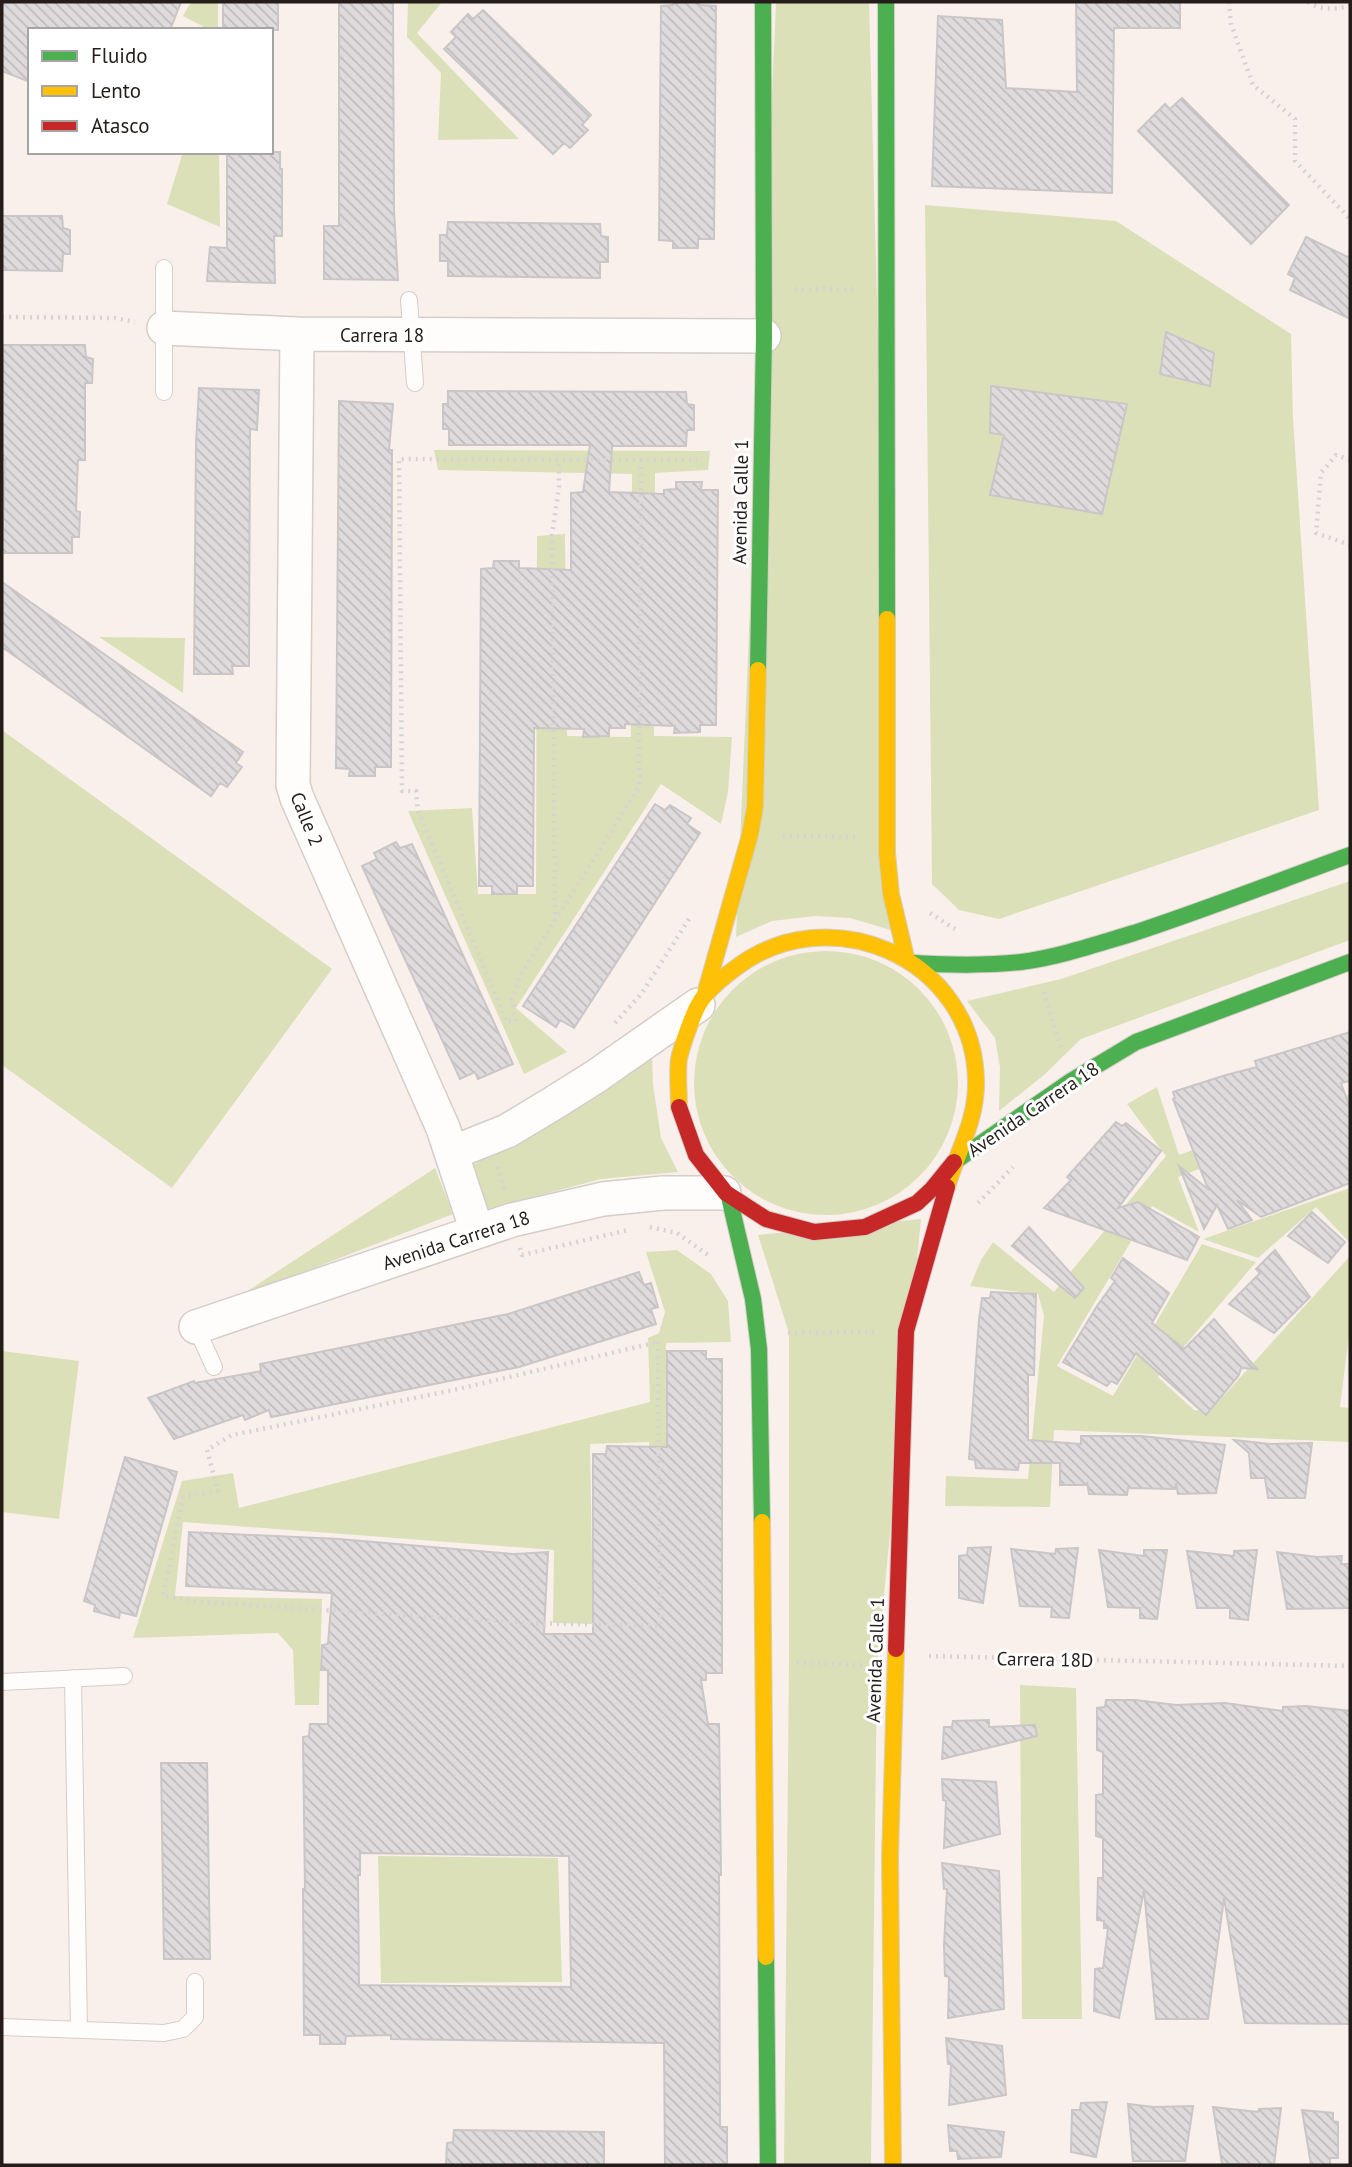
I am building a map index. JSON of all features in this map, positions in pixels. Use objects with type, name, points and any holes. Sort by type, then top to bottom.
[{"type":"main road","name":"Avenida Calle 1","points":[[726,1195],[698,1161],[682,1124],[676,1083],[682,1043],[701,1001],[750,835],[755,807],[764,336],[763,2]]},
{"type":"main road","points":[[886,2],[887,837],[891,894],[910,960]]},
{"type":"main road","points":[[910,960],[964,966],[1035,959],[1138,931],[1350,855]]},
{"type":"main road","points":[[701,1001],[736,965],[775,943],[819,934],[864,939],[910,960],[947,994],[964,1024],[975,1058],[976,1093],[970,1128],[954,1162]]},
{"type":"main road","name":"Avenida Carrera 18","points":[[726,1195],[763,1219],[802,1231],[843,1232],[882,1223],[917,1202],[938,1184],[954,1162],[998,1135],[1072,1081],[1136,1042],[1350,962]]},
{"type":"main road","name":"Avenida Calle 1","points":[[893,2165],[890,1857],[906,1331],[920,1273],[954,1162]]},
{"type":"main road","points":[[726,1195],[753,1299],[759,1349],[768,2165]]},
{"type":"street","name":"Carrera 18","points":[[163,328],[297,334],[764,336]]},
{"type":"street","name":"Calle 2","points":[[297,334],[293,785],[453,1153],[477,1231]]},
{"type":"street","points":[[453,1153],[507,1131],[595,1077],[701,1001]]},
{"type":"street","name":"Avenida Carrera 18","points":[[196,1327],[512,1220],[603,1199],[663,1194],[726,1195]]},
{"type":"lane","points":[[163,392],[164,268]]},
{"type":"lane","points":[[409,300],[415,383]]},
{"type":"lane","points":[[196,1327],[214,1367]]},
{"type":"lane","points":[[2,1682],[124,1676]]},
{"type":"lane","points":[[73,1678],[79,2030]]},
{"type":"lane","points":[[2,2026],[163,2033],[183,2029],[195,2017],[195,1982]]},
{"type":"path","points":[[1229,2],[1231,24],[1254,85],[1294,119],[1294,161],[1350,219]]},
{"type":"path","points":[[1308,2],[1332,10],[1350,6]]},
{"type":"path","points":[[764,289],[886,289]]},
{"type":"path","points":[[2,317],[115,318],[163,328]]},
{"type":"path","points":[[1350,460],[1336,455],[1321,473],[1316,533],[1350,545]]},
{"type":"path","points":[[641,460],[639,787],[520,976],[512,999],[516,1021],[507,1022],[418,811],[416,791],[402,791],[400,459],[697,460]]},
{"type":"path","points":[[555,921],[552,535],[559,487],[559,460]]},
{"type":"path","points":[[750,835],[887,837]]},
{"type":"path","points":[[608,1030],[642,993],[693,911]]},
{"type":"path","points":[[927,911],[954,929],[968,931]]},
{"type":"path","points":[[1035,959],[1072,1081]]},
{"type":"path","points":[[489,1138],[522,1255],[631,1229]]},
{"type":"path","points":[[977,1204],[1015,1164]]},
{"type":"path","points":[[645,1226],[677,1233],[710,1257]]},
{"type":"path","points":[[757,1332],[906,1331]]},
{"type":"path","points":[[658,1342],[660,1626],[526,1623],[202,1602],[163,1596],[183,1497],[218,1491],[206,1450],[232,1435],[480,1384],[658,1342]]},
{"type":"path","name":"Carrera 18D","points":[[764,1663],[877,1666],[896,1654],[1350,1666]]},
{"type":"green space","points":[[191,2],[218,2],[218,28],[206,28],[183,16]]},
{"type":"green space","points":[[408,2],[442,2],[417,33],[519,139],[438,140],[441,73],[407,37]]},
{"type":"green space","points":[[776,2],[869,2],[894,931],[850,918],[815,916],[772,921],[736,937]]},
{"type":"green space","points":[[182,154],[219,154],[220,227],[167,204]]},
{"type":"green space","points":[[925,205],[1116,221],[1291,334],[1293,418],[1319,810],[999,919],[959,910],[932,884]]},
{"type":"green space","points":[[434,450],[710,451],[708,470],[655,473],[654,736],[732,737],[728,792],[721,824],[661,784],[516,1008],[567,1052],[524,1074],[408,811],[472,808],[478,894],[536,894],[537,536],[565,534],[567,736],[631,737],[632,474],[438,470]]},
{"type":"green space","points":[[99,637],[185,638],[183,693]]},
{"type":"green space","points":[[2,730],[332,969],[172,1188],[2,1065]]},
{"type":"green space","points":[[1350,881],[1350,940],[1081,1039],[1044,1075],[999,1111],[1000,1067],[995,1038],[967,1001],[1061,979]]},
{"type":"green space","points":[[826,951],[877,961],[910,981],[928,999],[948,1032],[958,1083],[948,1134],[928,1167],[910,1185],[877,1205],[826,1215],[775,1205],[742,1185],[724,1167],[704,1134],[694,1083],[704,1032],[724,999],[742,981],[775,961]]},
{"type":"green space","points":[[652,1054],[653,1084],[661,1138],[678,1172],[601,1179],[488,1209],[470,1167]]},
{"type":"green space","points":[[1157,1087],[1179,1155],[1350,1094],[1350,1112],[1178,1177],[1199,1232],[1152,1206],[1057,1366],[1113,1396],[1202,1244],[1256,1262],[1158,1377],[1194,1410],[1210,1411],[1350,1256],[1350,1327],[1340,1407],[1350,1408],[1350,1442],[1054,1430],[1050,1507],[945,1506],[946,1476],[1028,1479],[1044,1316],[1038,1294],[970,1286],[981,1260],[993,1242],[1054,1292],[1166,1156],[1127,1104]]},
{"type":"green space","points":[[435,1168],[453,1214],[237,1298]]},
{"type":"green space","points":[[1350,1188],[1350,1243],[1316,1207],[1258,1258],[1203,1239]]},
{"type":"green space","points":[[921,1219],[877,1666],[871,2165],[784,2165],[789,1333],[758,1235]]},
{"type":"green space","points":[[677,1250],[711,1274],[728,1301],[731,1342],[666,1343],[666,1691],[656,1690],[649,1442],[590,1444],[593,1624],[553,1623],[554,1550],[183,1522],[175,1596],[322,1599],[319,1705],[295,1705],[293,1650],[278,1633],[133,1638],[182,1481],[233,1473],[239,1508],[650,1402],[648,1338],[659,1333],[665,1312],[646,1252]]},
{"type":"green space","points":[[2,1351],[79,1361],[59,1519],[2,1512]]},
{"type":"green space","points":[[1020,1685],[1076,1688],[1082,2019],[1022,2019]]},
{"type":"green space","points":[[378,1856],[558,1858],[562,1982],[381,1983]]},
{"type":"building","points":[[2,2],[181,2],[171,28],[28,28],[28,81],[2,71]]},
{"type":"building","points":[[223,2],[278,2],[278,30],[223,28]]},
{"type":"building","points":[[339,2],[393,2],[394,210],[398,280],[324,279],[324,226],[339,226]]},
{"type":"building","points":[[674,2],[699,2],[699,5],[716,6],[714,239],[698,239],[698,248],[673,248],[673,241],[659,240],[661,6],[673,5]]},
{"type":"building","points":[[1076,2],[1180,2],[1180,28],[1114,28],[1112,193],[932,186],[938,16],[1002,20],[1006,88],[1077,92]]},
{"type":"building","points":[[483,10],[591,115],[582,125],[588,130],[570,148],[564,143],[553,154],[444,49],[456,37],[451,32],[468,14],[473,19]]},
{"type":"building","points":[[1182,98],[1289,205],[1251,244],[1138,131],[1165,104],[1170,109]]},
{"type":"building","points":[[280,152],[282,236],[274,236],[275,283],[207,281],[210,247],[227,248],[227,154]]},
{"type":"building","points":[[2,216],[62,216],[63,228],[70,230],[70,254],[63,254],[62,271],[2,270]]},
{"type":"building","points":[[448,222],[600,224],[601,236],[608,237],[608,262],[600,262],[600,278],[448,276],[448,261],[440,261],[440,235],[447,235]]},
{"type":"building","points":[[1306,237],[1350,258],[1350,319],[1290,290],[1295,278],[1288,274]]},
{"type":"building","points":[[1166,332],[1214,353],[1210,386],[1160,374]]},
{"type":"building","points":[[2,345],[85,345],[86,357],[93,359],[92,383],[85,383],[85,460],[78,460],[76,511],[80,512],[79,537],[72,537],[72,553],[2,553],[5,459],[2,460]]},
{"type":"building","points":[[991,386],[1127,404],[1102,514],[990,495],[1004,435],[990,433]]},
{"type":"building","points":[[199,388],[259,390],[257,430],[250,429],[249,666],[232,666],[233,674],[194,674]]},
{"type":"building","points":[[448,391],[686,392],[687,404],[694,405],[694,430],[687,430],[686,446],[612,446],[609,492],[664,494],[664,490],[676,489],[676,482],[702,482],[701,490],[718,490],[716,725],[700,725],[700,732],[674,733],[675,726],[625,724],[625,728],[609,728],[609,736],[583,737],[584,729],[534,728],[533,886],[517,886],[517,894],[492,894],[492,886],[479,886],[481,569],[493,568],[494,561],[519,561],[519,568],[571,570],[571,493],[583,492],[590,445],[449,445],[449,429],[443,429],[443,404],[448,404]]},
{"type":"building","points":[[339,401],[393,404],[389,450],[392,450],[391,767],[375,767],[375,776],[349,776],[350,769],[336,768]]},
{"type":"building","points":[[2,582],[243,752],[236,763],[242,767],[227,787],[220,783],[211,796],[2,647]]},
{"type":"building","points":[[655,804],[665,810],[670,805],[691,818],[687,824],[700,833],[574,1028],[560,1020],[556,1027],[523,1006]]},
{"type":"building","points":[[396,842],[400,848],[412,844],[513,1064],[478,1079],[475,1072],[460,1079],[362,866],[377,859],[374,853]]},
{"type":"building","points":[[1350,1032],[1350,1081],[1341,1083],[1350,1108],[1350,1183],[1261,1217],[1237,1200],[1252,1220],[1228,1229],[1217,1205],[1204,1229],[1179,1166],[1208,1189],[1173,1099],[1173,1092],[1257,1067],[1255,1061]]},
{"type":"building","points":[[1116,1122],[1122,1126],[1126,1123],[1161,1151],[1118,1208],[1138,1202],[1199,1237],[1187,1260],[1044,1208],[1071,1180],[1067,1177]]},
{"type":"building","points":[[1312,1212],[1345,1242],[1328,1263],[1288,1236]]},
{"type":"building","points":[[1029,1227],[1084,1288],[1075,1298],[1012,1246]]},
{"type":"building","points":[[1275,1250],[1310,1297],[1274,1333],[1229,1304],[1260,1273],[1256,1269]]},
{"type":"building","points":[[1123,1258],[1169,1293],[1152,1323],[1184,1349],[1214,1319],[1257,1369],[1241,1368],[1239,1375],[1206,1415],[1136,1353],[1117,1384],[1111,1381],[1107,1386],[1063,1362],[1115,1281],[1111,1278]]},
{"type":"building","points":[[639,1272],[644,1285],[651,1283],[658,1307],[651,1309],[656,1324],[519,1367],[271,1417],[269,1410],[245,1420],[243,1415],[174,1439],[148,1398],[194,1381],[195,1383],[261,1371],[260,1364],[508,1314]]},
{"type":"building","points":[[991,1292],[1036,1294],[1034,1375],[1028,1375],[1028,1440],[1081,1444],[1081,1436],[1141,1436],[1225,1445],[1216,1493],[1178,1494],[1176,1483],[1175,1489],[1128,1488],[1127,1495],[1089,1494],[1087,1482],[1087,1485],[1060,1485],[1060,1463],[1019,1463],[1018,1470],[976,1468],[975,1460],[969,1459],[979,1320],[982,1298],[990,1298]]},
{"type":"building","points":[[667,1351],[706,1351],[706,1359],[722,1359],[722,1673],[706,1673],[706,1680],[701,1680],[708,1724],[719,1724],[720,2127],[727,2127],[727,2165],[665,2165],[664,2043],[391,2039],[391,2035],[346,2036],[345,2044],[320,2044],[320,2035],[304,2035],[303,1737],[309,1736],[310,1724],[328,1724],[328,1670],[321,1670],[322,1645],[328,1644],[332,1593],[186,1586],[189,1532],[339,1539],[514,1554],[548,1552],[544,1634],[593,1634],[593,1454],[606,1454],[607,1446],[667,1447]],"holes":[[[360,1853],[569,1856],[571,1987],[359,1985]]]},
{"type":"building","points":[[1234,1440],[1270,1444],[1312,1443],[1305,1498],[1268,1498],[1265,1478],[1251,1478],[1249,1453]]},
{"type":"building","points":[[125,1457],[177,1472],[136,1616],[120,1612],[119,1618],[94,1611],[95,1605],[84,1601]]},
{"type":"building","points":[[991,1547],[983,1603],[959,1598],[959,1556],[967,1555],[968,1548]]},
{"type":"building","points":[[1078,1548],[1069,1618],[1051,1617],[1052,1607],[1020,1606],[1011,1549],[1055,1554],[1056,1549]]},
{"type":"building","points":[[1099,1550],[1144,1556],[1144,1550],[1167,1550],[1157,1619],[1140,1618],[1140,1608],[1108,1607]]},
{"type":"building","points":[[1257,1550],[1248,1620],[1230,1618],[1230,1608],[1197,1608],[1187,1551],[1234,1556],[1234,1551]]},
{"type":"building","points":[[1277,1552],[1317,1557],[1342,1556],[1341,1564],[1350,1564],[1350,1608],[1287,1609]]},
{"type":"building","points":[[1106,1700],[1136,1700],[1176,1705],[1225,1703],[1283,1711],[1283,1707],[1306,1706],[1350,1711],[1350,2024],[1245,2023],[1224,1898],[1208,2019],[1156,2019],[1144,1890],[1119,2018],[1094,2011],[1095,1969],[1103,1968],[1108,1928],[1104,1928],[1104,1921],[1097,1920],[1098,1878],[1103,1878],[1103,1838],[1096,1836],[1096,1795],[1103,1794],[1103,1752],[1097,1750],[1097,1708],[1105,1707]]},
{"type":"building","points":[[989,1720],[989,1727],[1035,1725],[1037,1736],[942,1759],[944,1727],[952,1727],[953,1721]]},
{"type":"building","points":[[161,1763],[207,1763],[210,1959],[164,1959]]},
{"type":"building","points":[[942,1779],[996,1782],[1000,1834],[944,1848],[946,1801],[943,1800]]},
{"type":"building","points":[[942,1863],[999,1871],[1004,2009],[948,2018],[949,1977],[945,1976],[944,1945],[947,1889],[944,1889]]},
{"type":"building","points":[[946,2038],[1002,2046],[1006,2095],[949,2105],[951,2064],[948,2064]]},
{"type":"building","points":[[1107,2102],[1096,2157],[1071,2152],[1072,2110],[1080,2110],[1081,2103]]},
{"type":"building","points":[[1128,2104],[1154,2107],[1193,2106],[1185,2161],[1133,2161]]},
{"type":"building","points":[[1213,2107],[1258,2112],[1259,2109],[1281,2108],[1274,2165],[1222,2164]]},
{"type":"building","points":[[1302,2110],[1333,2113],[1333,2121],[1338,2122],[1338,2158],[1330,2158],[1330,2165],[1311,2165]]},
{"type":"building","points":[[948,2125],[1004,2132],[1001,2157],[958,2159],[957,2151],[950,2151]]},
{"type":"building","points":[[454,2130],[604,2132],[604,2165],[446,2165],[447,2143],[453,2142]]},
{"type":"traffic: fast","points":[[758,670],[764,336],[763,2]]},
{"type":"traffic: fast","points":[[886,2],[887,619]]},
{"type":"traffic: fast","points":[[914,963],[1008,963],[1064,954],[1161,924],[1350,855]]},
{"type":"traffic: fast","points":[[954,1162],[1071,1081],[1136,1042],[1350,962]]},
{"type":"traffic: fast","points":[[729,1197],[753,1299],[759,1349],[762,1522]]},
{"type":"traffic: fast","points":[[766,1957],[768,2165]]},
{"type":"traffic: slow","points":[[887,619],[887,853],[891,894],[906,957]]},
{"type":"traffic: slow","points":[[705,994],[750,835],[755,807],[758,670]]},
{"type":"traffic: slow","points":[[679,1107],[678,1077],[682,1047],[699,1004],[719,981],[770,948],[810,938],[850,939],[889,951],[923,971],[950,1000],[969,1037],[976,1080],[973,1109],[947,1187]]},
{"type":"traffic: slow","points":[[762,1522],[766,1957]]},
{"type":"traffic: slow","points":[[893,2165],[890,1857],[896,1649]]},
{"type":"traffic: jam","points":[[679,1107],[696,1155],[726,1193],[766,1219],[814,1232],[865,1227],[917,1203],[954,1162]]},
{"type":"traffic: jam","points":[[896,1649],[906,1331],[947,1187]]}]
